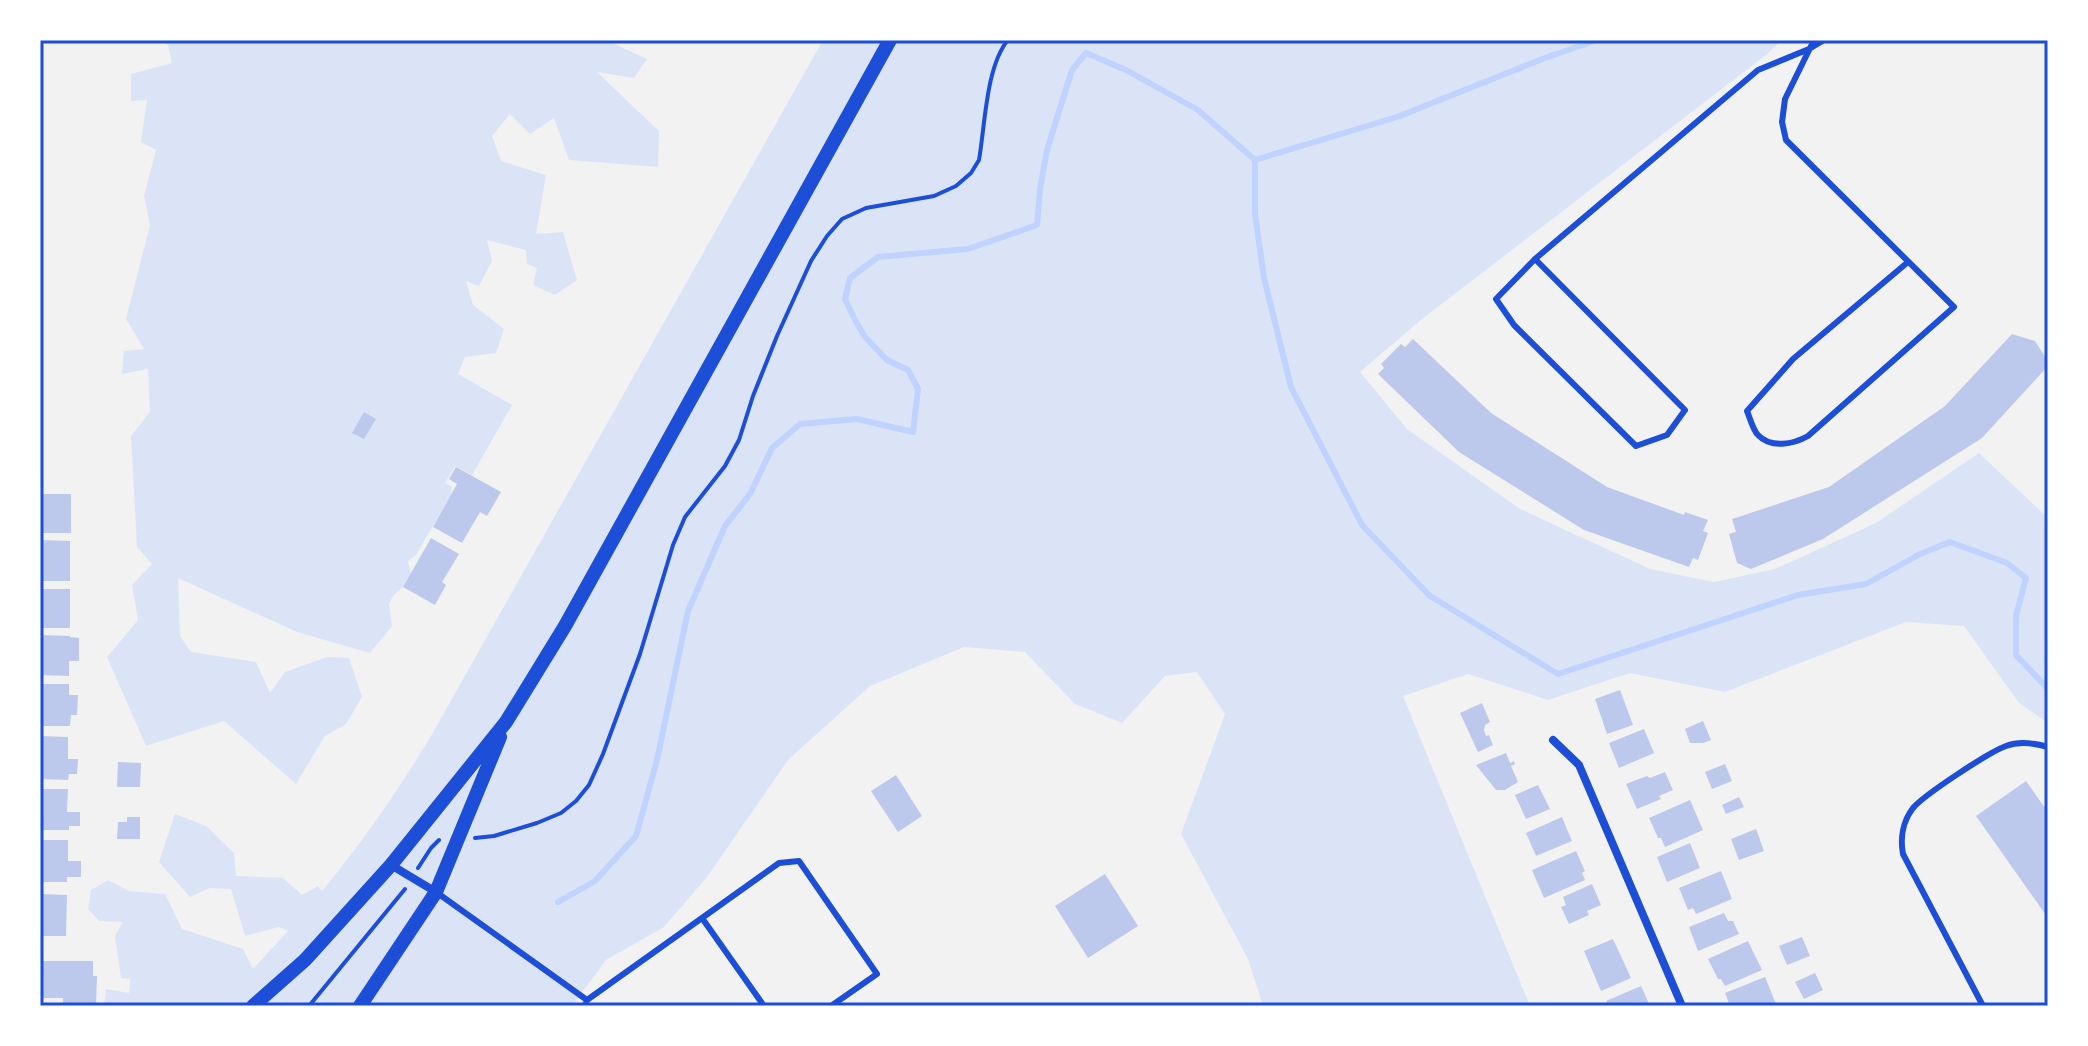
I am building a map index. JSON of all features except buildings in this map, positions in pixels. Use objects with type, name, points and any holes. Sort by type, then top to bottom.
[{"type":"street","points":[[253,1006],[305,960],[391,865],[506,722],[572,614],[890,40]]},
{"type":"street","points":[[360,1006],[436,892],[506,722]]},
{"type":"street","points":[[1553,740],[1579,765],[1682,1006]]},
{"type":"street","points":[[391,865],[436,892]]},
{"type":"lane","points":[[1814,40],[1785,99],[1782,122],[1786,140],[1954,307],[1808,436],[1795,443],[1775,443],[1758,435],[1747,411],[1793,359],[1908,262]]},
{"type":"lane","points":[[1535,259],[1685,410],[1667,435],[1636,446],[1514,325],[1496,299],[1535,259],[1758,70],[1824,40]]},
{"type":"lane","points":[[1983,1006],[1903,854],[1902,833],[1915,806],[1993,752],[2015,743],[2037,743],[2048,747]]},
{"type":"lane","points":[[436,892],[586,1003],[779,863],[799,861],[877,974],[831,1006]]},
{"type":"lane","points":[[702,918],[764,1006]]},
{"type":"path","points":[[469,839],[494,836],[561,813],[589,785],[640,654],[673,545],[685,517],[725,466],[739,440],[777,336],[811,261],[842,219],[866,208],[934,196],[956,186],[971,173],[979,160],[993,68],[1008,40]]},
{"type":"path","points":[[421,863],[438,840],[450,837]]},
{"type":"path","points":[[309,1006],[401,895]]},
{"type":"shaded area","points":[[159,40],[606,40],[647,59],[634,78],[597,72],[659,131],[658,167],[569,160],[554,118],[530,134],[510,114],[492,136],[501,161],[546,175],[536,234],[563,232],[577,280],[555,295],[533,285],[537,268],[527,264],[526,250],[487,240],[492,261],[479,286],[466,281],[473,305],[504,329],[496,353],[465,357],[458,374],[512,405],[472,475],[455,466],[445,483],[452,487],[451,495],[416,555],[408,561],[411,574],[389,604],[392,626],[370,653],[297,632],[178,578],[180,636],[191,652],[256,662],[270,693],[285,672],[327,657],[349,658],[362,697],[346,724],[325,736],[296,784],[224,721],[146,746],[107,657],[138,620],[132,585],[152,564],[137,547],[131,436],[150,412],[148,369],[122,374],[124,351],[144,349],[126,319],[150,225],[144,196],[156,150],[141,142],[147,100],[131,101],[131,74],[172,63],[168,45]]},
{"type":"shaded area","points":[[823,40],[1782,40],[1422,319],[1360,372],[1407,429],[1520,509],[1650,569],[1714,582],[1775,569],[1876,523],[1979,453],[2048,518],[2048,723],[2019,703],[1964,626],[1906,622],[1725,692],[1630,673],[1548,700],[1468,674],[1403,696],[1530,1006],[1263,1006],[1248,959],[1181,834],[1225,714],[1197,672],[1165,676],[1122,723],[1075,704],[1025,652],[964,647],[870,686],[788,760],[707,877],[664,927],[606,960],[572,1006],[104,1006],[106,989],[129,993],[130,979],[121,978],[115,936],[123,922],[99,921],[88,909],[91,890],[108,880],[129,891],[165,894],[182,929],[243,949],[253,969],[288,931],[279,927],[245,936],[231,889],[210,888],[190,897],[159,862],[175,814],[206,826],[234,853],[236,876],[283,878],[302,895],[318,886],[322,891],[352,854],[431,736]]},
{"type":"waterway","points":[[1597,40],[1397,117],[1255,160],[1255,214],[1264,278],[1291,387],[1362,525],[1430,596],[1558,674],[1798,595],[1866,584],[1920,554],[1950,542],[2007,563],[2026,578],[2016,616],[2016,655],[2048,689]]},
{"type":"waterway","points":[[558,902],[595,881],[636,836],[657,760],[688,611],[725,526],[750,494],[772,448],[800,424],[857,419],[913,432],[918,389],[908,370],[887,360],[865,337],[845,299],[850,278],[878,257],[968,249],[1037,225],[1047,150],[1072,70],[1086,53],[1126,70],[1198,110],[1255,160]]}]
